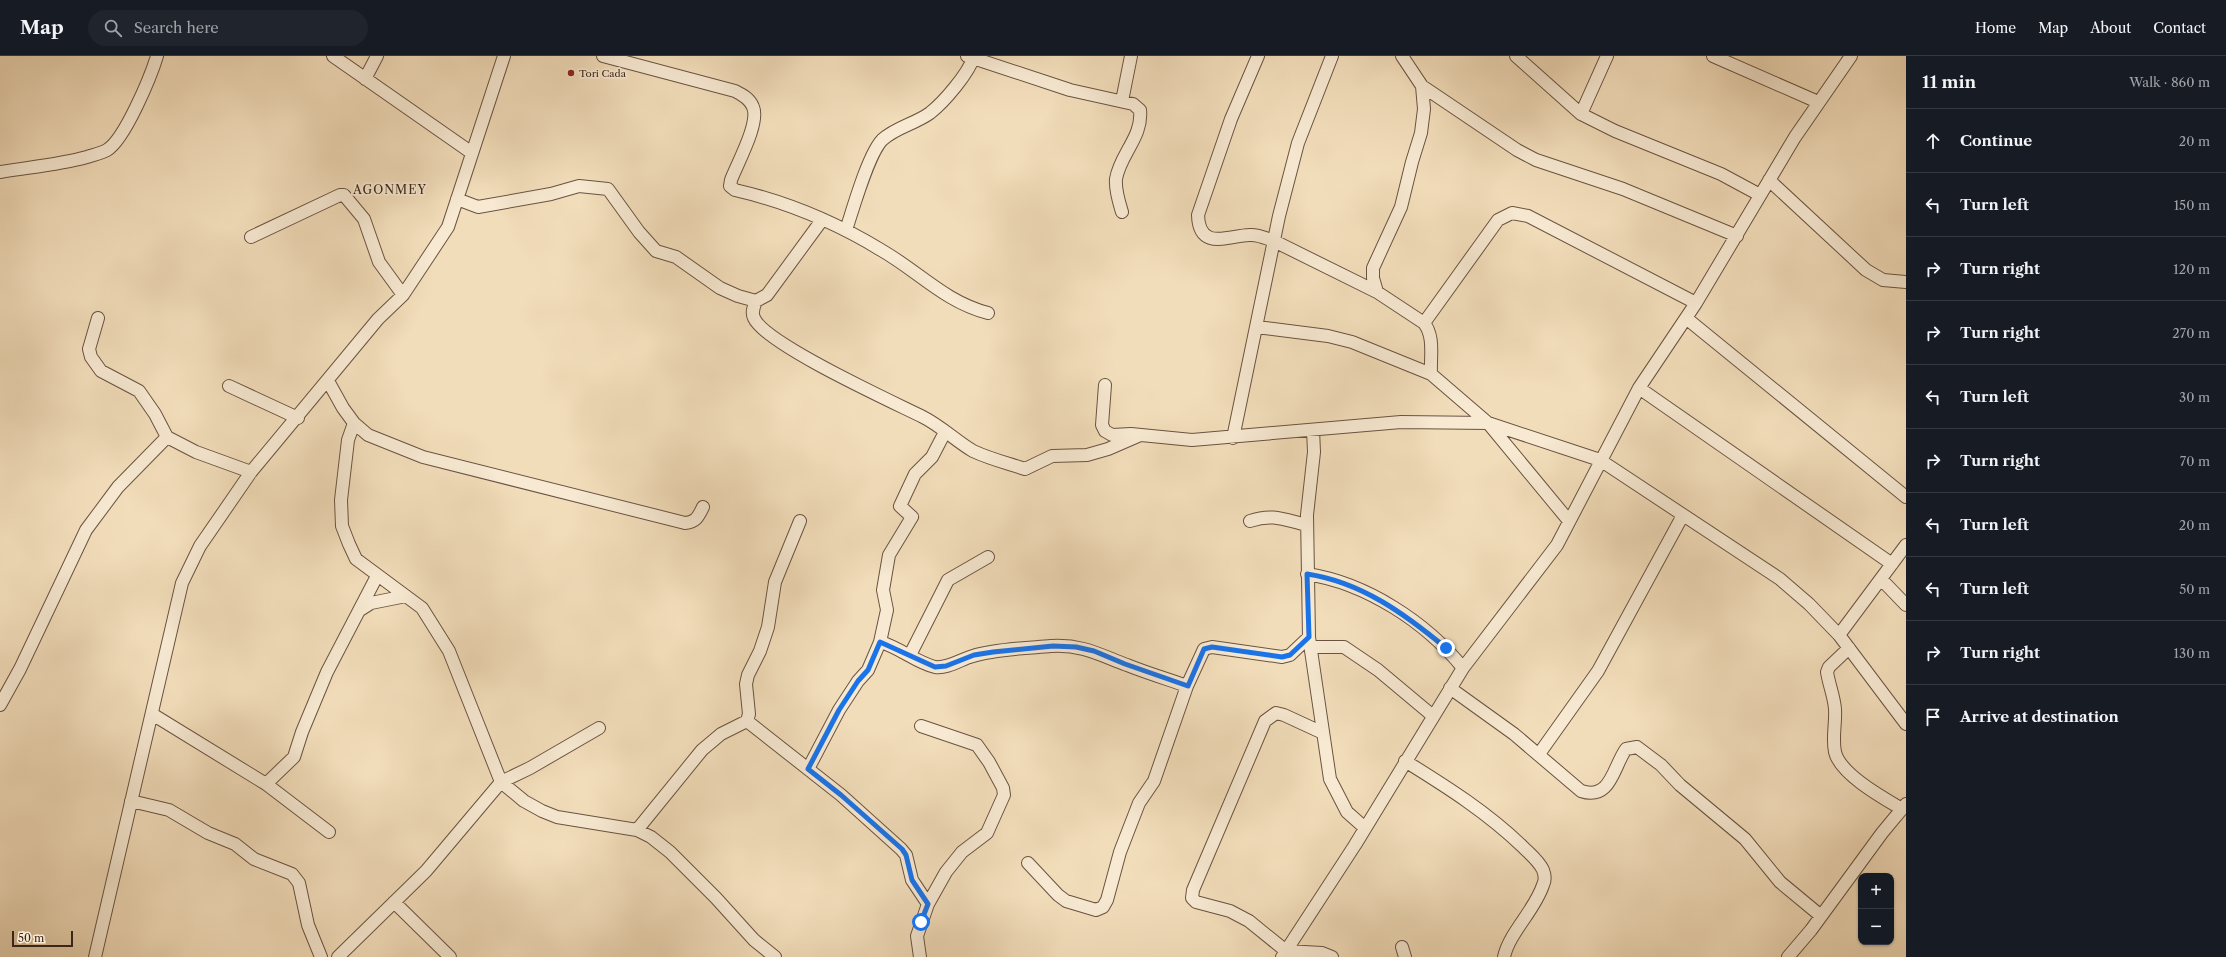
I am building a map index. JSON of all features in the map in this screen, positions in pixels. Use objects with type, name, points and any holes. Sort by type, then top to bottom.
[{"type":"street","points":[[0,172],[59,165],[108,150],[116,140],[142,97],[150,79],[157,56]]},
{"type":"street","points":[[333,56],[472,153]]},
{"type":"street","points":[[365,79],[377,56]]},
{"type":"street","points":[[95,957],[182,583],[200,546],[251,472],[298,418],[378,319],[403,295],[448,227],[504,56]]},
{"type":"street","points":[[603,56],[735,91],[747,98],[754,108],[754,124],[731,180],[730,186],[735,190],[793,206],[846,230],[882,250],[954,301],[969,308],[988,313]]},
{"type":"street","points":[[1122,101],[1131,56]]},
{"type":"street","points":[[1258,56],[1231,119],[1198,216],[1198,224],[1202,233],[1212,239],[1222,240],[1258,235],[1274,241],[1377,292],[1424,323],[1431,335],[1431,374]]},
{"type":"street","points":[[1233,438],[1274,241],[1298,143],[1332,56]]},
{"type":"street","points":[[1402,56],[1422,86],[1518,150],[1536,160],[1623,189],[1737,236]]},
{"type":"street","points":[[1516,56],[1581,114],[1615,131],[1721,174],[1760,194]]},
{"type":"street","points":[[1581,114],[1607,56]]},
{"type":"street","points":[[1713,56],[1818,102]]},
{"type":"street","points":[[1284,954],[1365,828],[1463,668],[1544,562],[1569,521],[1639,388],[1696,303],[1737,236],[1760,194],[1818,102],[1851,56]]},
{"type":"street","points":[[846,230],[873,154],[881,141],[894,131],[930,113],[958,83],[972,57],[1070,90],[1133,104],[1140,110],[1141,120],[1138,132],[1119,169],[1116,180],[1117,194],[1122,212]]},
{"type":"street","points":[[1377,292],[1373,278],[1373,268],[1401,207],[1412,162],[1421,134],[1424,109],[1422,86]]},
{"type":"street","points":[[1769,180],[1866,270],[1883,280],[1906,282]]},
{"type":"street","points":[[457,199],[478,207],[551,194],[579,186],[608,189],[639,232],[656,251],[676,257],[720,288],[738,296],[756,301]]},
{"type":"street","points":[[251,237],[340,194],[344,195],[364,219],[379,262],[403,295]]},
{"type":"street","points":[[1424,323],[1498,220],[1512,213],[1528,216],[1696,303]]},
{"type":"street","points":[[822,220],[766,295],[756,301],[752,310],[754,318],[761,327],[782,343],[823,367],[924,418],[985,456],[1025,469],[1052,456],[1086,455],[1108,449],[1140,434]]},
{"type":"street","points":[[98,318],[89,349],[91,357],[101,371],[139,391],[156,414],[167,437],[196,452],[251,472]]},
{"type":"street","points":[[1686,318],[1906,498]]},
{"type":"street","points":[[1257,327],[1328,336],[1352,342],[1431,374],[1488,423],[1569,521]]},
{"type":"street","points":[[328,381],[343,408],[354,423],[368,435],[424,457],[515,482],[547,487],[599,503],[685,523],[692,522],[697,519],[703,507]]},
{"type":"street","points":[[1105,385],[1102,425],[1105,431],[1112,435],[1140,434],[1167,439],[1192,440],[1233,438],[1401,422],[1488,423],[1600,460],[1780,579],[1809,604],[1839,635],[1906,724]]},
{"type":"street","points":[[229,386],[298,418]]},
{"type":"street","points":[[1639,388],[1892,564]]},
{"type":"street","points":[[354,423],[348,440],[342,494],[342,526],[356,558],[377,576],[422,608],[449,651],[501,782],[524,801],[557,817],[637,830],[651,837],[670,852],[716,898],[754,940],[775,957]]},
{"type":"street","points":[[1313,430],[1314,452],[1307,525],[1307,574],[1310,642],[1330,779],[1347,812],[1365,828]]},
{"type":"street","points":[[808,769],[839,710],[858,681],[868,670],[880,642],[887,610],[883,590],[889,555],[912,517],[900,506],[915,474],[932,457],[945,432]]},
{"type":"street","points":[[0,705],[20,669],[86,530],[118,487],[167,437]]},
{"type":"street","points":[[1539,754],[1598,671],[1683,515]]},
{"type":"street","points":[[1250,521],[1261,517],[1276,516],[1307,525]]},
{"type":"street","points":[[637,830],[702,750],[720,734],[747,721],[749,714],[746,684],[748,675],[760,651],[768,627],[775,582],[800,521]]},
{"type":"street","points":[[1839,635],[1906,545]]},
{"type":"street","points":[[910,655],[948,580],[982,562],[988,557]]},
{"type":"street","points":[[1307,574],[1330,577],[1366,591],[1421,627],[1446,648],[1463,668]]},
{"type":"street","points":[[266,784],[294,758],[302,732],[327,672],[377,576]]},
{"type":"street","points":[[1881,579],[1906,605]]},
{"type":"street","points":[[360,610],[372,604],[406,596]]},
{"type":"street","points":[[880,642],[935,667],[946,666],[974,655],[987,653],[1053,646],[1076,647],[1094,651],[1125,664],[1188,686]]},
{"type":"street","points":[[1028,863],[1058,895],[1066,901],[1096,910],[1103,907],[1107,900],[1120,852],[1139,803],[1154,781],[1188,686],[1204,649],[1212,647],[1282,657],[1290,655],[1310,642],[1344,647],[1378,670],[1433,716]]},
{"type":"street","points":[[1788,957],[1904,807],[1877,794],[1845,769],[1837,760],[1834,737],[1835,711],[1828,672],[1830,667],[1849,648]]},
{"type":"street","points":[[1450,688],[1539,754],[1581,791],[1589,794],[1598,793],[1605,788],[1615,773],[1626,749],[1637,747],[1661,765],[1680,785],[1745,839],[1780,882],[1821,916]]},
{"type":"street","points":[[1323,733],[1276,713],[1265,721],[1193,890],[1192,898],[1196,902],[1230,911],[1249,921],[1284,954],[1322,953],[1332,957]]},
{"type":"street","points":[[152,714],[266,784],[329,832]]},
{"type":"street","points":[[747,721],[851,803],[902,849],[906,855],[912,880],[928,904]]},
{"type":"street","points":[[920,957],[917,936],[928,904],[946,872],[962,852],[987,833],[1004,795],[1003,788],[989,762],[977,745],[921,726]]},
{"type":"street","points":[[338,957],[426,871],[501,782],[530,768],[599,728]]},
{"type":"street","points":[[1406,761],[1486,815],[1538,862],[1544,871],[1543,886],[1527,917],[1508,946],[1504,957]]},
{"type":"street","points":[[131,801],[170,810],[208,833],[235,844],[254,859],[292,874],[299,883],[308,925],[321,957]]},
{"type":"street","points":[[394,902],[450,957]]},
{"type":"place","name":"Tori Cada","points":[[571,73]]},
{"type":"district","name":"AGONMEY","points":[[390,189]]},
{"type":"route","points":[[921,922],[928,904],[912,880],[906,855],[902,849],[887,838],[866,816],[808,769],[839,710],[862,675],[868,670],[880,642],[892,645],[935,667],[946,666],[974,655],[993,652],[1053,646],[1076,647],[1094,651],[1111,659],[1188,686],[1204,649],[1212,647],[1274,657],[1290,655],[1309,637],[1307,574],[1330,577],[1366,591],[1421,627],[1446,648]]}]
